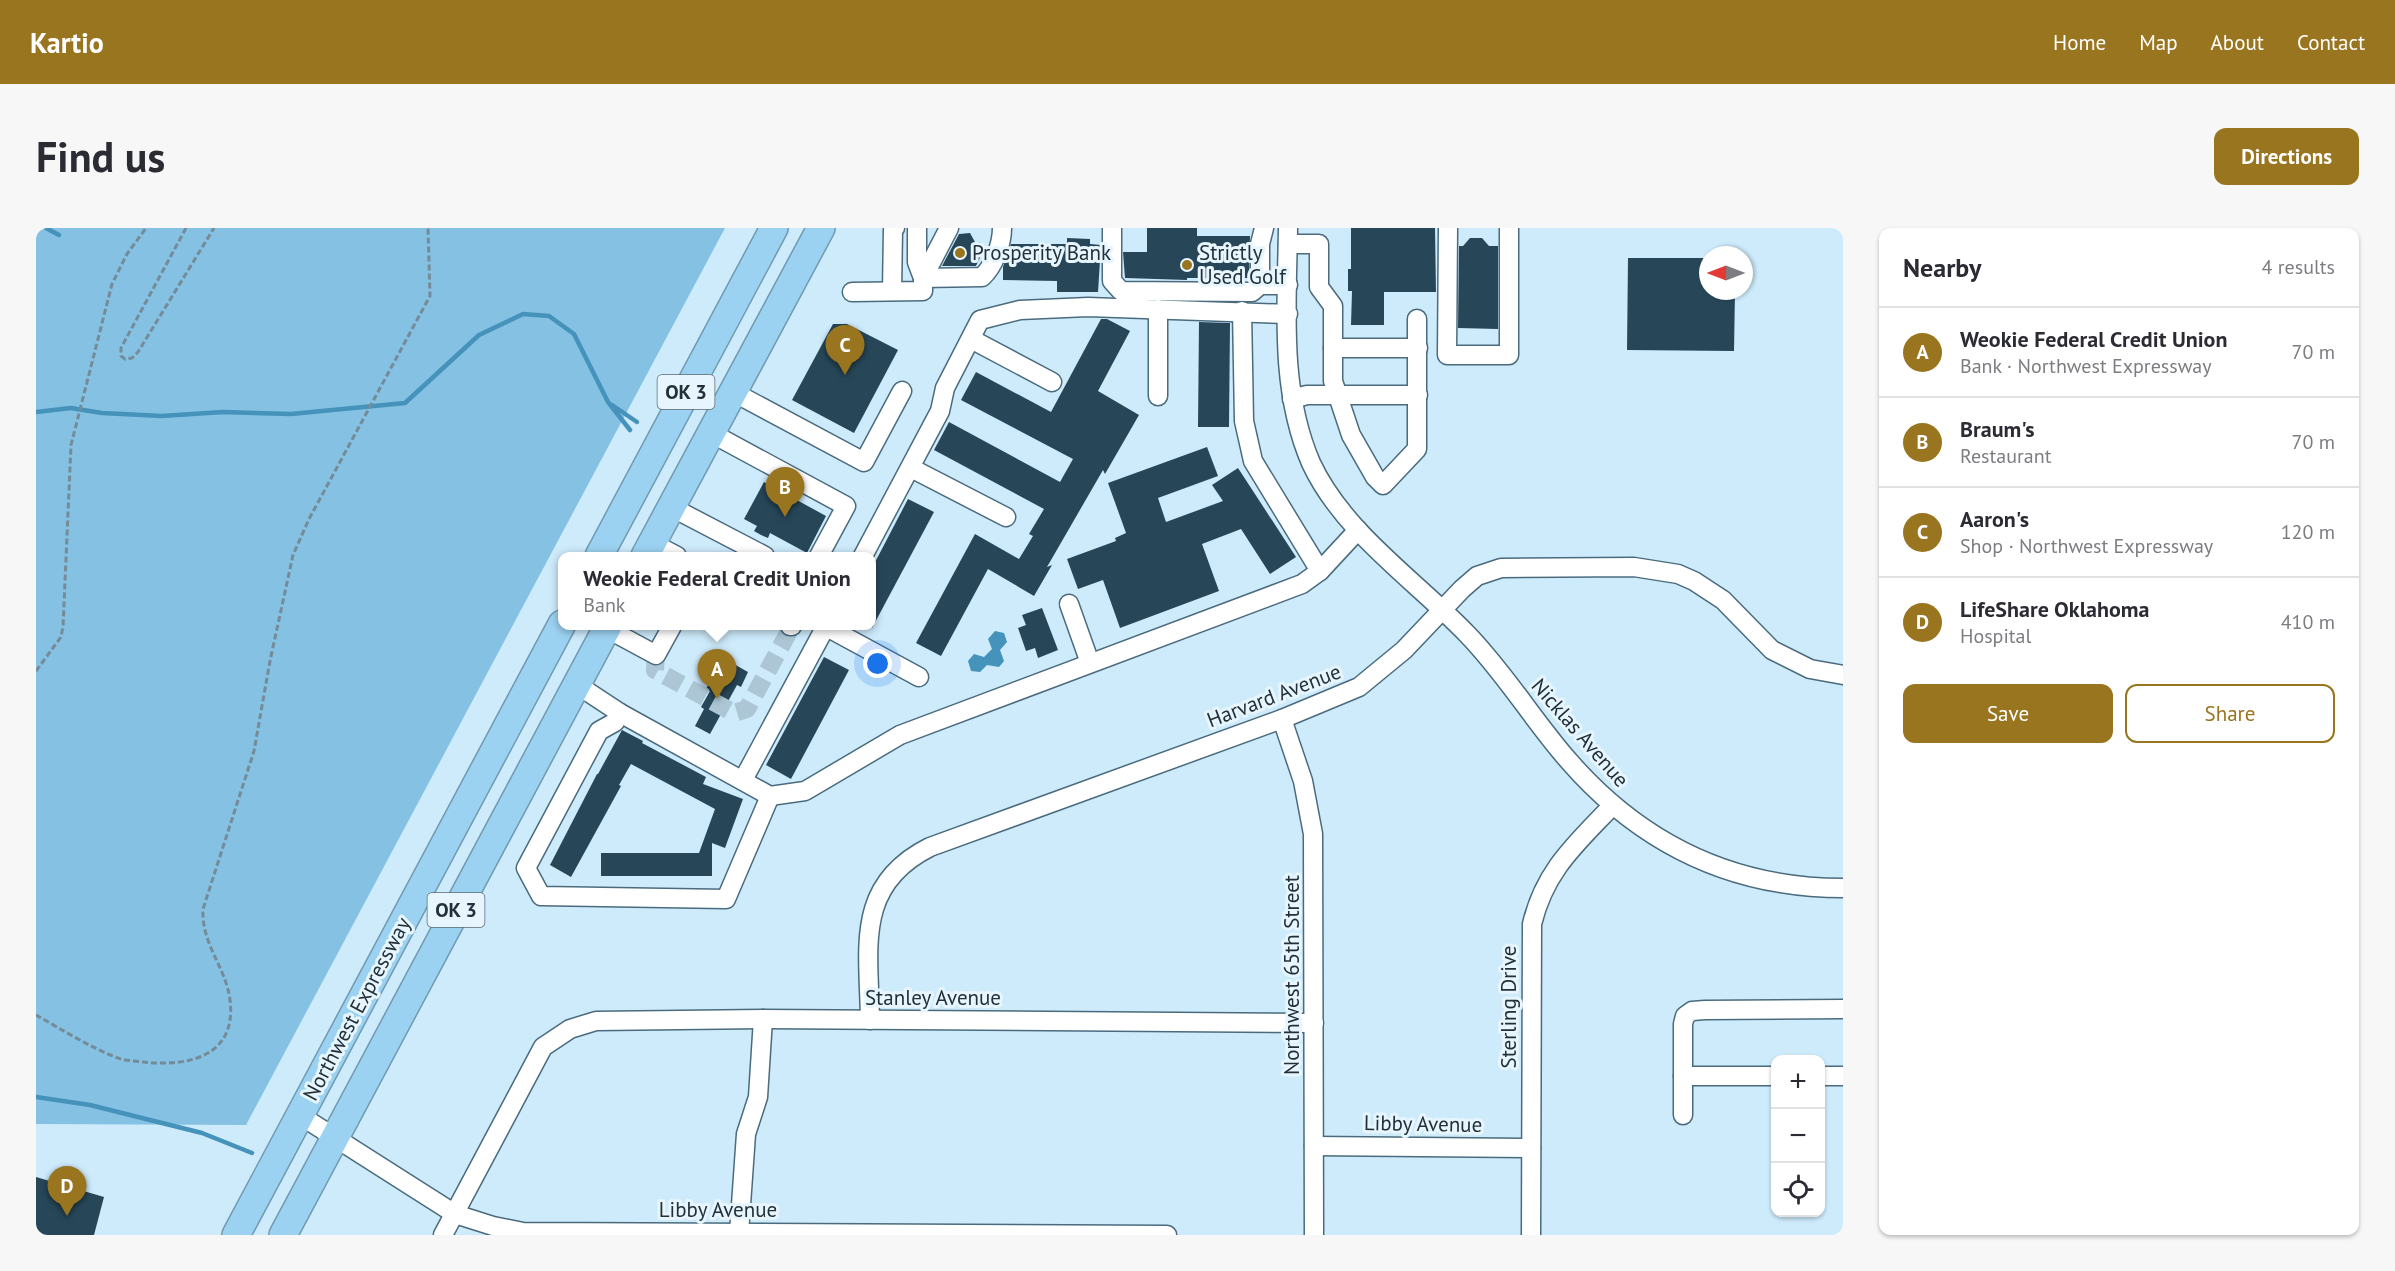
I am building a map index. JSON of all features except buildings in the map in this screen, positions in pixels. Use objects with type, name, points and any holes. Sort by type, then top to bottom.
[{"type":"highway","name":"OK 3","points":[[601,552],[774,228]]},
{"type":"highway","name":"OK 3","points":[[649,550],[821,228]]},
{"type":"highway","name":"Northwest Expressway","points":[[236,1235],[559,630]]},
{"type":"highway","name":"Northwest Expressway","points":[[283,1235],[605,630]]},
{"type":"highway","points":[[540,665],[576,684]]},
{"type":"street","points":[[892,291],[893,230],[895,228]]},
{"type":"street","points":[[917,228],[916,262],[923,278]]},
{"type":"street","points":[[932,257],[933,228]]},
{"type":"street","points":[[852,292],[923,291],[923,278],[949,228]]},
{"type":"street","points":[[923,278],[982,277],[993,262],[1002,237],[1002,228]]},
{"type":"street","points":[[1112,228],[1112,281],[1121,291],[1252,292],[1260,285],[1288,285]]},
{"type":"street","points":[[1260,285],[1260,243],[1264,228]]},
{"type":"street","points":[[1448,228],[1447,355],[1509,355],[1509,228]]},
{"type":"street","points":[[1288,236],[1319,244],[1319,288],[1333,306],[1333,381],[1351,435],[1375,477],[1383,484],[1418,449],[1418,319]]},
{"type":"street","name":"Nicklas Avenue","points":[[1288,236],[1288,364],[1292,399],[1301,435],[1318,476],[1335,503],[1358,530],[1468,635],[1567,759],[1612,806],[1671,847],[1708,864],[1745,877],[1774,883],[1843,888]]},
{"type":"street","points":[[865,552],[911,468],[939,411],[945,388],[980,320],[1020,310],[1088,307],[1288,314]]},
{"type":"street","points":[[1158,309],[1158,396]]},
{"type":"street","points":[[1246,312],[1244,421],[1253,461],[1320,571]]},
{"type":"street","points":[[970,339],[1052,382]]},
{"type":"street","points":[[1333,348],[1418,348]]},
{"type":"street","points":[[733,392],[864,462],[902,391]]},
{"type":"street","points":[[1292,399],[1307,395],[1418,395]]},
{"type":"street","points":[[711,433],[846,506],[821,552]]},
{"type":"street","points":[[911,468],[1006,517]]},
{"type":"street","points":[[671,507],[757,552]]},
{"type":"street","points":[[576,684],[620,713],[770,796],[805,791],[900,735],[1302,584],[1320,571],[1358,530]]},
{"type":"street","name":"Harvard Avenue","points":[[870,1020],[871,917],[884,884],[897,868],[911,857],[930,847],[1282,719],[1359,687],[1404,650],[1478,576],[1501,568],[1622,567],[1657,569],[1678,574],[1723,600],[1772,650],[1810,669],[1843,675]]},
{"type":"street","points":[[1069,604],[1090,663]]},
{"type":"street","points":[[612,630],[656,654],[670,630]]},
{"type":"street","points":[[742,780],[823,630]]},
{"type":"street","points":[[832,630],[920,677]]},
{"type":"street","points":[[620,713],[615,722],[599,731],[526,868],[540,896],[726,900],[770,796]]},
{"type":"street","name":"Northwest 65th Street","points":[[1282,719],[1303,781],[1313,834],[1314,1235]]},
{"type":"street","name":"Sterling Drive","points":[[1531,1235],[1532,924],[1538,901],[1549,878],[1564,856],[1612,806]]},
{"type":"street","points":[[1683,1115],[1683,1024],[1685,1016],[1692,1011],[1843,1010]]},
{"type":"street","points":[[739,1233],[746,1134],[758,1096],[763,1019]]},
{"type":"street","name":"Stanley Avenue","points":[[443,1235],[543,1047],[570,1029],[596,1021],[763,1019],[1314,1023]]},
{"type":"street","points":[[1683,1076],[1771,1076]]},
{"type":"street","points":[[1825,1076],[1843,1076]]},
{"type":"street","name":"Libby Avenue","points":[[301,1116],[336,1136],[455,1214],[493,1226],[523,1232],[1167,1235]]},
{"type":"street","name":"Libby Avenue","points":[[1314,1146],[1531,1148]]},
{"type":"path","points":[[36,671],[61,637],[63,627],[70,445],[112,284],[127,254],[146,228]]},
{"type":"path","points":[[186,228],[121,348],[121,356],[125,359],[132,358],[138,352],[214,228]]},
{"type":"path","points":[[36,1014],[122,1060],[161,1064],[190,1060],[214,1050],[227,1034],[232,1022],[230,998],[204,932],[203,909],[254,751],[270,661],[294,555],[309,519],[430,296],[428,228]]},
{"type":"shaded area","points":[[36,228],[725,228],[246,1125],[36,1124]]},
{"type":"shaded area","points":[[995,631],[1004,633],[1007,642],[1000,650],[1004,661],[999,667],[987,665],[980,672],[971,671],[968,661],[974,654],[984,657],[992,649],[988,639]]},
{"type":"waterway","points":[[46,228],[59,235]]},
{"type":"waterway","points":[[36,412],[71,408],[102,413],[162,416],[223,412],[291,414],[405,403],[479,335],[523,314],[549,316],[574,334],[608,402],[630,430]]},
{"type":"waterway","points":[[612,405],[637,422]]},
{"type":"waterway","points":[[36,1097],[90,1105],[202,1133],[252,1153]]},
{"type":"tunnel","points":[[656,655],[655,670],[734,713],[747,709],[790,630]]},
{"type":"place","name":"Prosperity Bank","points":[[960,253]]},
{"type":"place","name":"Strictly Used Golf","points":[[1187,265]]},
{"type":"place","name":"Aaron's","points":[[845,375]]},
{"type":"place","name":"Braum's","points":[[785,517]]},
{"type":"place","name":"Weokie Federal Credit Union","points":[[717,699]]},
{"type":"place","name":"LifeShare Oklahoma","points":[[67,1216]]}]
